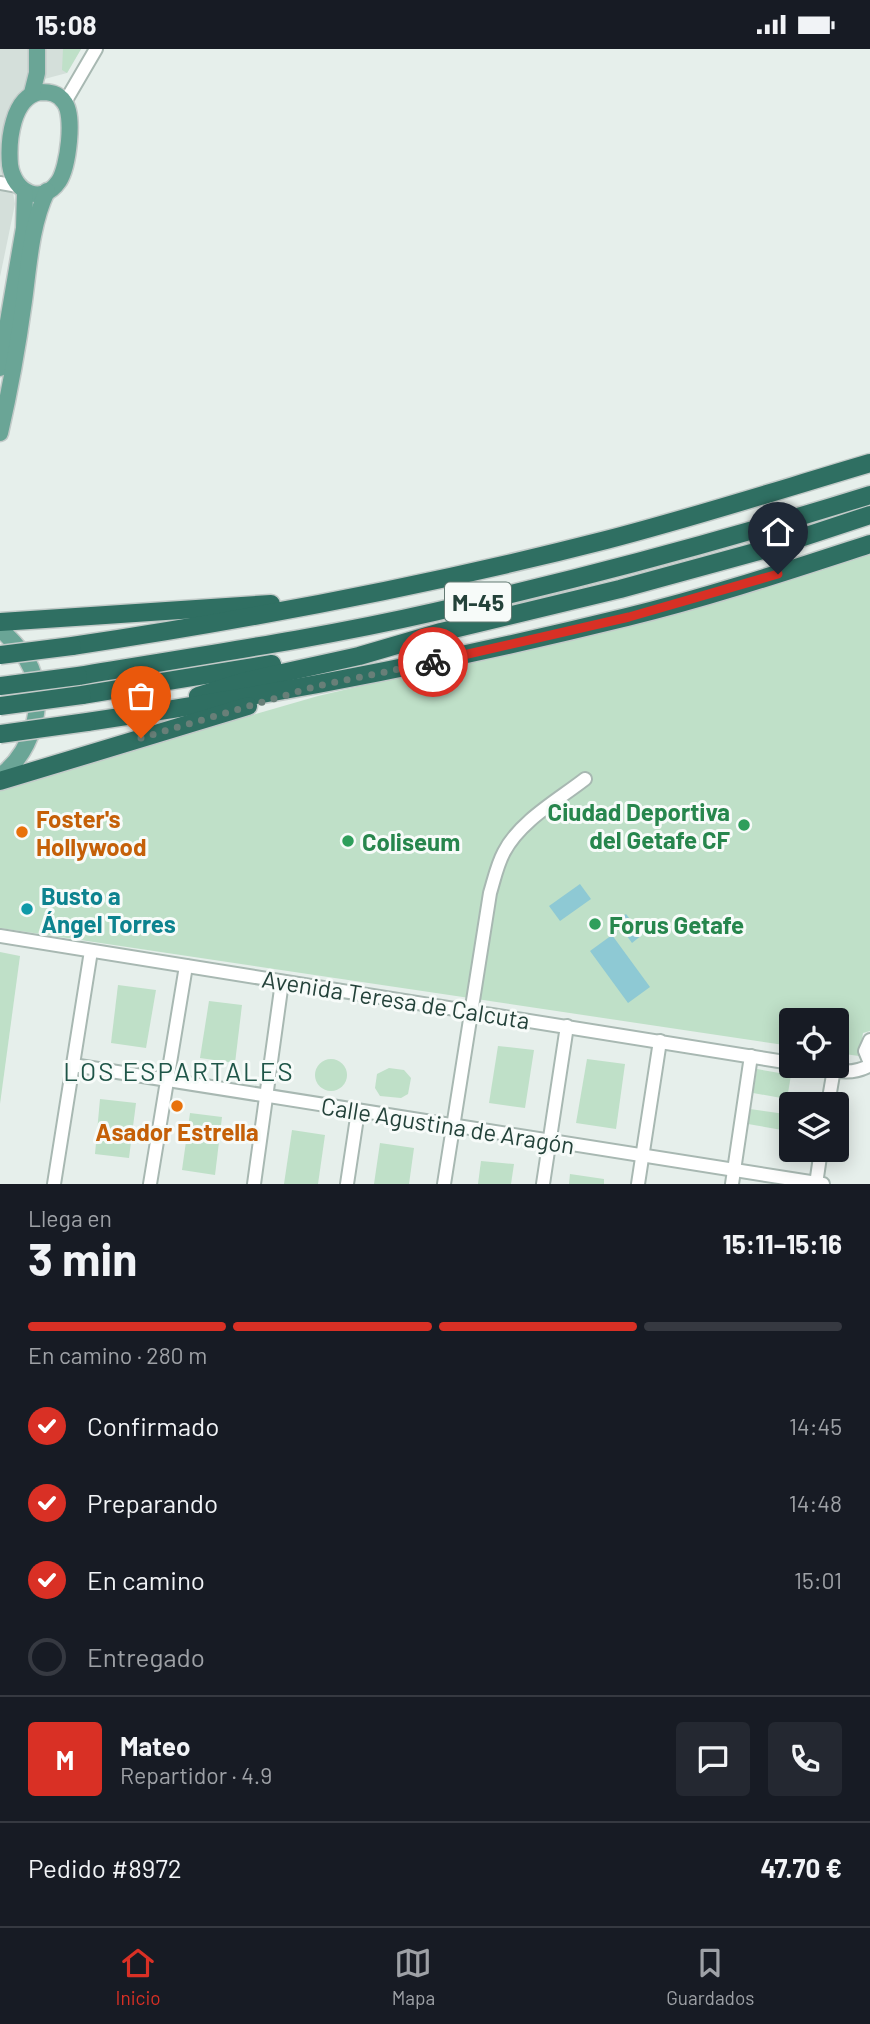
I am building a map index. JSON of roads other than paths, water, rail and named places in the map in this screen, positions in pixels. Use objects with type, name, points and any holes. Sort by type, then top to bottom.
[{"type":"highway","points":[[0,655],[181,630],[379,593],[606,540],[724,508],[866,464]]},
{"type":"highway","name":"M-45","points":[[0,686],[78,676],[303,638],[432,613],[609,571],[759,530],[870,495]]},
{"type":"highway","name":"M-45","points":[[0,706],[309,658],[441,632],[620,589],[770,548],[870,515]]},
{"type":"highway","points":[[0,734],[317,686],[629,617],[870,544]]},
{"type":"highway","points":[[0,622],[295,602],[379,593]]},
{"type":"highway","points":[[131,716],[242,682],[359,656],[441,632]]},
{"type":"highway","points":[[0,778],[317,686]]},
{"type":"main road","points":[[37,49],[37,73],[32,93],[7,120],[5,169],[21,189],[36,194],[55,186],[61,178],[66,161],[70,119],[48,73],[48,49]]},
{"type":"main road","points":[[32,93],[59,97]]},
{"type":"main road","points":[[0,368],[24,228],[21,189]]},
{"type":"main road","points":[[0,433],[38,210],[47,191]]},
{"type":"main road","points":[[0,629],[17,645],[30,667],[37,692],[37,715],[27,743],[11,768],[0,778]]},
{"type":"street","points":[[59,97],[96,49]]},
{"type":"street","points":[[0,183],[21,189]]},
{"type":"street","points":[[444,1184],[490,894],[505,849],[522,828],[585,779]]},
{"type":"street","name":"Avenida Teresa de Calcuta","points":[[0,936],[779,1061]]},
{"type":"street","points":[[54,1184],[91,951]]},
{"type":"street","points":[[150,1184],[186,966]]},
{"type":"street","points":[[254,1184],[282,982]]},
{"type":"street","points":[[543,1184],[567,1026]]},
{"type":"street","points":[[849,1070],[860,1071],[870,1064],[865,1051],[870,1040]]},
{"type":"street","points":[[638,1184],[660,1041]]},
{"type":"street","points":[[732,1184],[751,1056]]},
{"type":"street","name":"Calle Agustina de Aragón","points":[[73,1065],[818,1184]]},
{"type":"street","points":[[347,1184],[358,1111]]},
{"type":"street","points":[[818,1184],[820,1162]]},
{"type":"water","points":[[580,884],[591,899],[560,921],[549,906]]},
{"type":"water","points":[[626,914],[642,935],[632,943],[616,921]]},
{"type":"water","points":[[612,935],[650,987],[628,1003],[590,951]]},
{"type":"place","name":"Ciudad Deportiva del Getafe CF","points":[[744,825]]},
{"type":"place","name":"Foster's Hollywood","points":[[22,832]]},
{"type":"place","name":"Coliseum","points":[[348,841]]},
{"type":"place","name":"Busto a Ángel Torres","points":[[27,909]]},
{"type":"place","name":"Forus Getafe","points":[[595,924]]},
{"type":"place","name":"Asador Estrella","points":[[177,1106]]},
{"type":"district","name":"LOS ESPARTALES","points":[[179,1070]]}]
